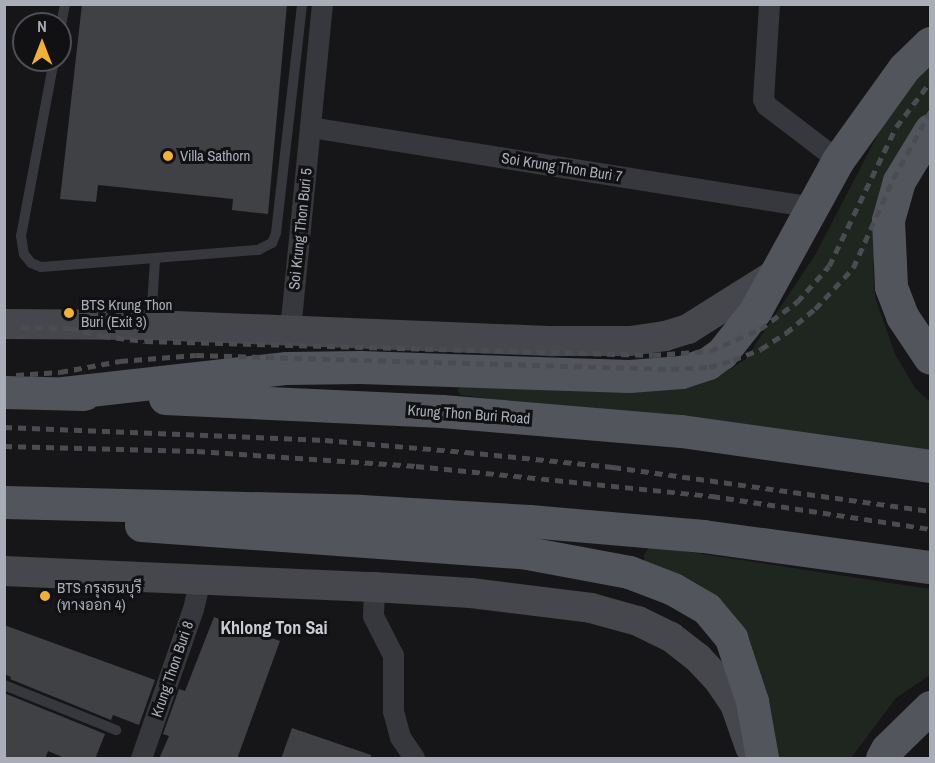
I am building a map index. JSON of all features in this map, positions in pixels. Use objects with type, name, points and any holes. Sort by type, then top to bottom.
[{"type":"main road","points":[[63,393],[286,368],[360,367],[629,376],[681,372],[708,363],[722,353],[755,310],[838,160],[904,68],[930,43]]},
{"type":"main road","points":[[930,130],[898,181],[888,220],[891,287],[902,316],[930,358]]},
{"type":"main road","points":[[4,324],[151,325],[554,341],[630,341],[664,336],[688,329],[777,273]]},
{"type":"main road","name":"Krung Thon Buri Road","points":[[4,392],[442,411],[681,431],[930,466]]},
{"type":"main road","points":[[4,502],[362,511],[529,521],[703,536],[930,567]]},
{"type":"main road","points":[[4,515],[522,552],[629,572],[673,589],[707,609],[731,638],[752,701],[762,759]]},
{"type":"main road","points":[[4,571],[374,587],[535,600],[591,608],[638,621],[671,637],[698,658],[720,682],[735,704],[753,759]]},
{"type":"main road","points":[[882,759],[887,749],[930,706]]},
{"type":"street","name":"Soi Krung Thon Buri 5","points":[[290,330],[322,4]]},
{"type":"street","points":[[769,4],[763,99],[766,105],[838,160]]},
{"type":"street","name":"Soi Krung Thon Buri 7","points":[[310,127],[813,207]]},
{"type":"street","name":"Krung Thon Buri 8","points":[[141,759],[193,609],[200,578]]},
{"type":"street","points":[[374,587],[373,616],[393,656],[393,711],[400,737],[414,759]]},
{"type":"lane","points":[[52,72],[21,236],[24,254],[31,263],[41,267],[155,260],[258,250],[269,246],[274,241],[302,4]]},
{"type":"lane","points":[[151,325],[155,260]]},
{"type":"lane","points":[[4,686],[116,730]]},
{"type":"shaded area","points":[[930,63],[930,116],[881,223],[873,265],[875,297],[895,354],[915,388],[930,402],[930,452],[461,395],[457,390],[461,387],[537,388],[721,374],[745,360],[815,255],[885,121],[915,78]]},
{"type":"shaded area","points":[[650,546],[930,589],[930,675],[896,698],[851,758],[772,758],[740,636],[645,569],[644,555]]},
{"type":"building","points":[[82,4],[287,4],[268,214],[232,210],[233,199],[98,185],[96,202],[60,199]]},
{"type":"building","points":[[214,617],[280,641],[237,759],[159,759],[169,736],[163,734],[179,689],[185,691]]},
{"type":"building","points":[[4,625],[155,680],[139,725],[113,715],[111,720],[10,679],[11,677],[4,674]]},
{"type":"building","points":[[4,693],[105,734],[95,759],[67,759],[48,751],[45,759],[4,759]]},
{"type":"building","points":[[292,728],[371,755],[371,759],[281,759]]},
{"type":"railway","points":[[21,327],[70,328],[102,336],[145,341],[653,355],[710,351],[760,329],[797,302],[829,266],[896,127],[930,82]]},
{"type":"railway","points":[[16,375],[60,372],[120,361],[196,355],[671,369],[709,367],[761,349],[786,333],[815,309],[853,268],[893,179],[930,112]]},
{"type":"railway","points":[[4,427],[325,440],[466,452],[613,467],[930,511]]},
{"type":"railway","points":[[4,446],[197,451],[416,466],[712,496],[930,529]]},
{"type":"place","name":"Villa Sathorn","points":[[168,156]]},
{"type":"place","name":"BTS Krung Thon Buri (Exit 3)","points":[[69,313]]},
{"type":"place","name":"BTS กรุงธนบุรี (ทางออก 4)","points":[[45,596]]},
{"type":"district","name":"Khlong Ton Sai","points":[[274,628]]}]
